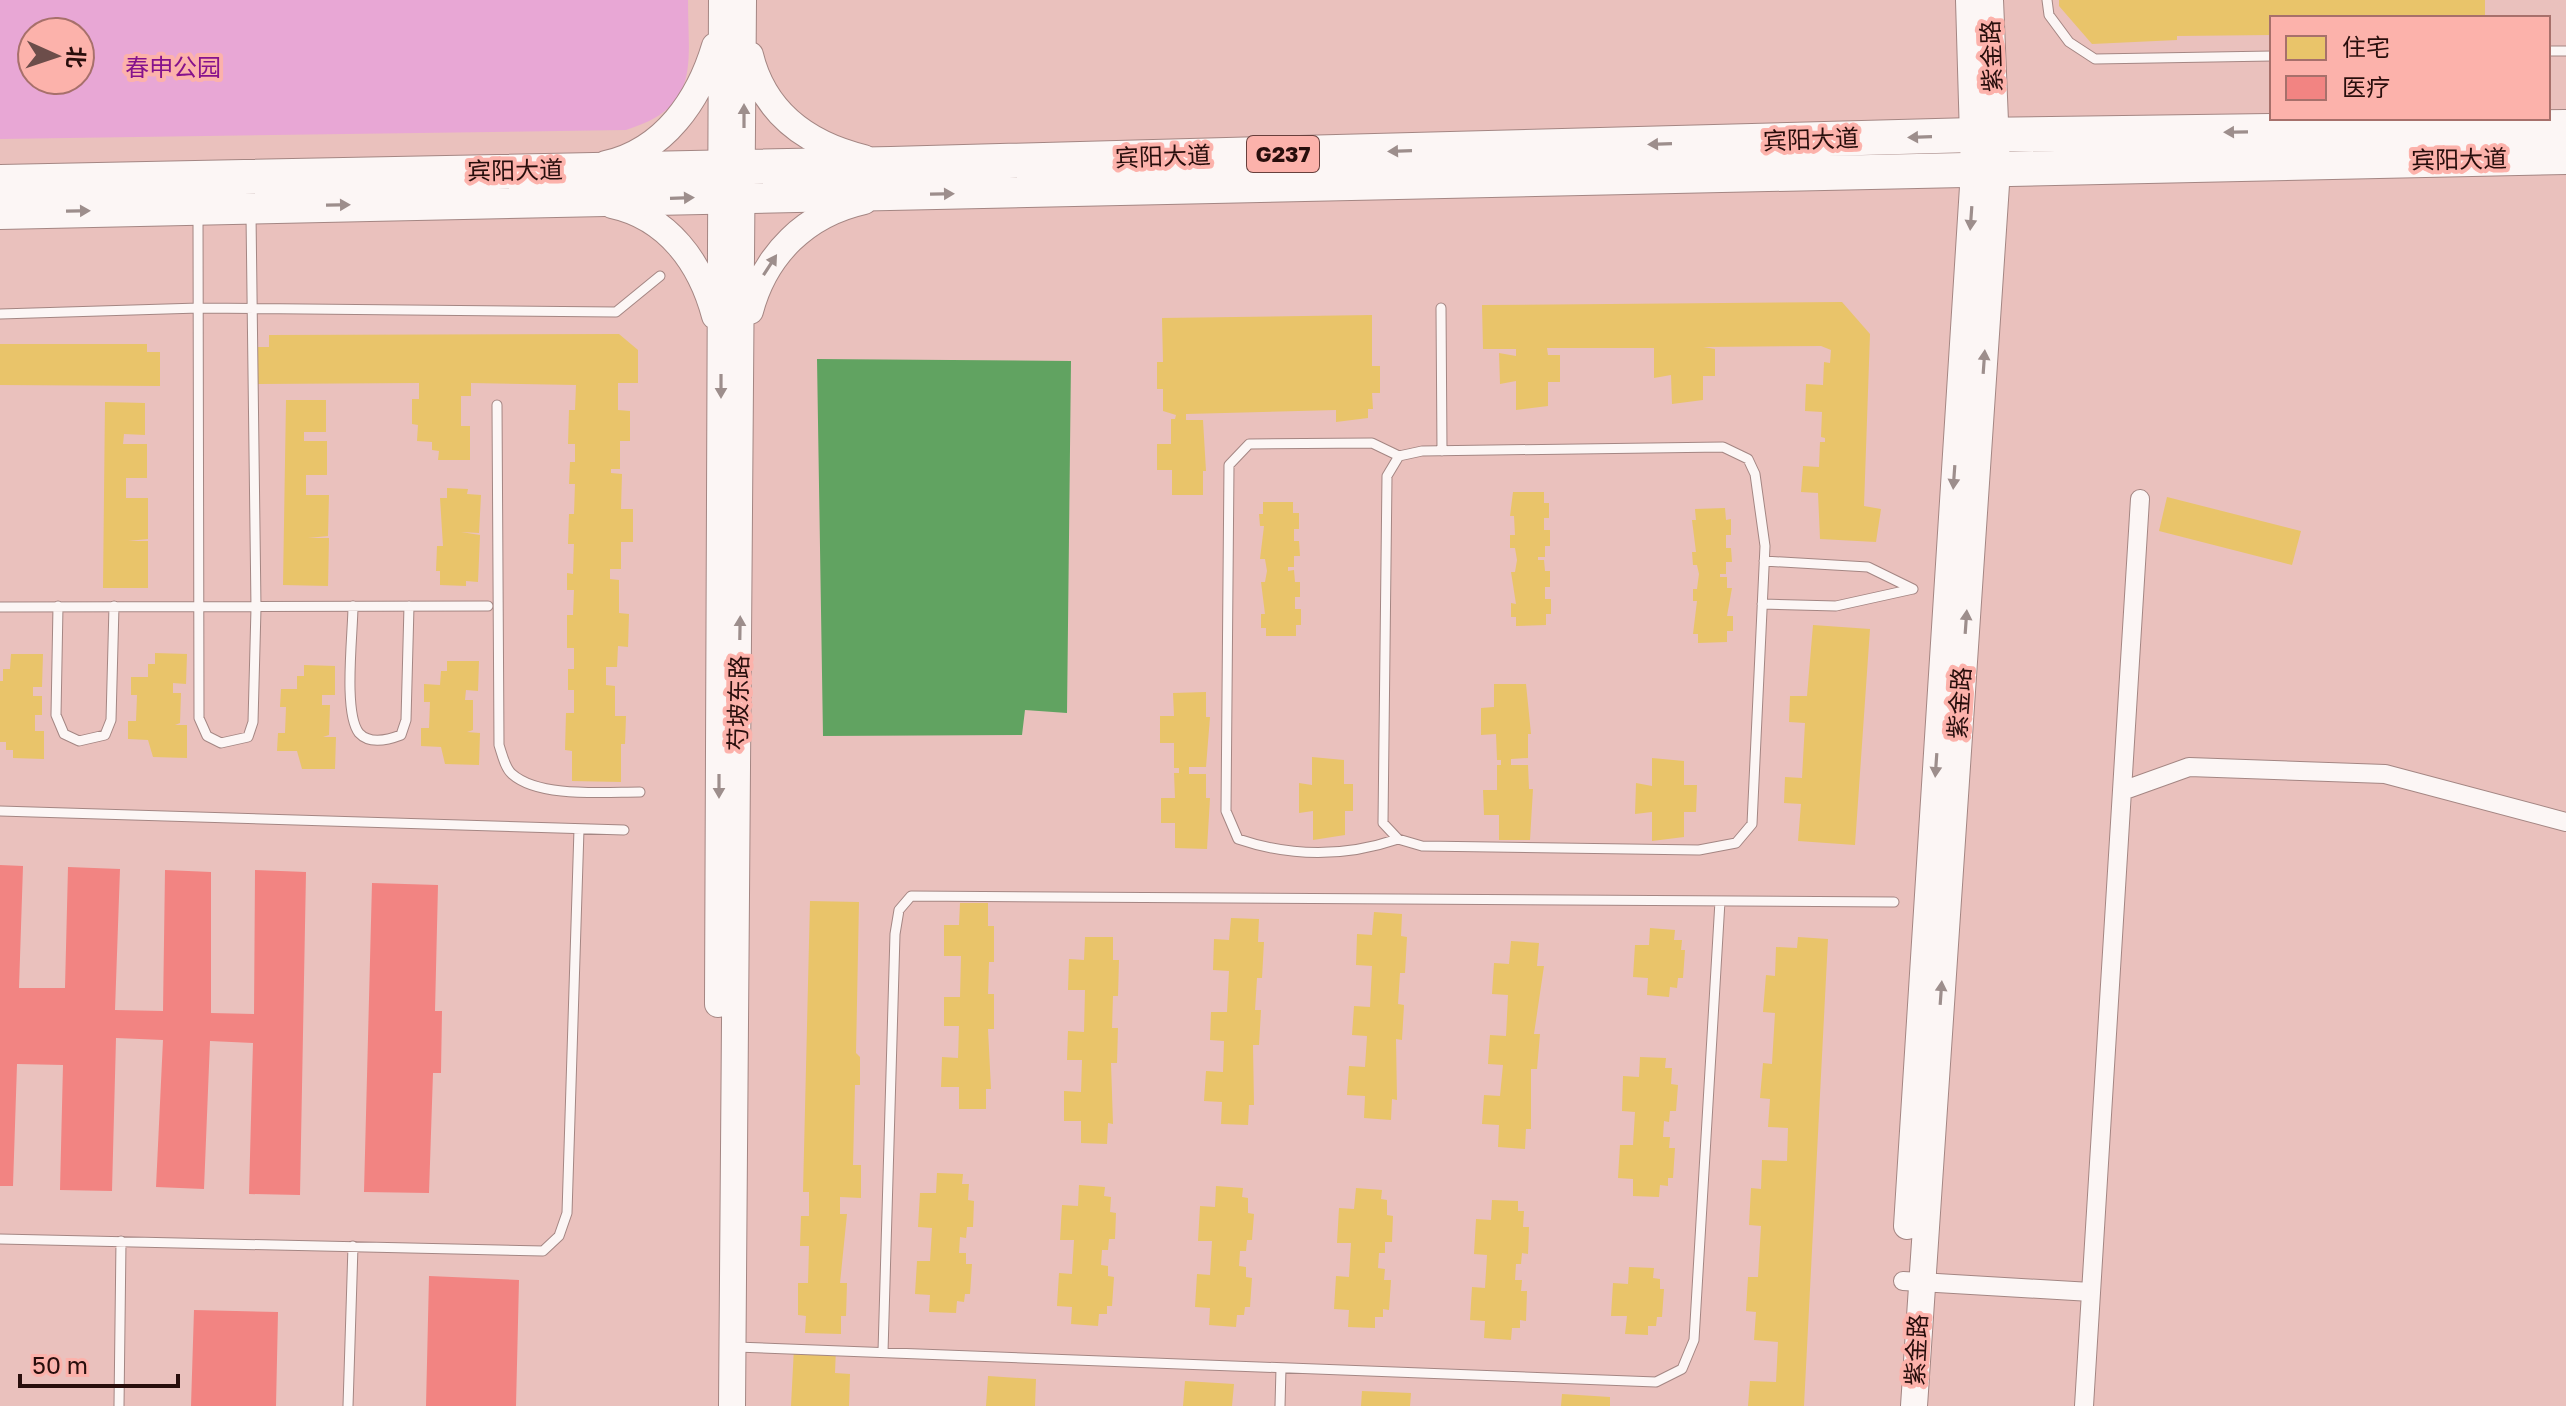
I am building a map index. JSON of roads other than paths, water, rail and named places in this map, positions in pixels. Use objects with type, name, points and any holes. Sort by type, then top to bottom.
[{"type":"highway","name":"宾阳大道","points":[[890,180],[1984,135],[2566,127]]},
{"type":"highway","name":"宾阳大道","points":[[0,182],[587,185],[733,181],[1985,171],[2566,157]]},
{"type":"highway","name":"宾阳大道","points":[[0,212],[251,207],[587,185]]},
{"type":"street","name":"紫金路","points":[[1969,0],[1984,135]]},
{"type":"street","name":"紫金路","points":[[1896,1406],[1912,1281],[1985,171],[1990,0]]},
{"type":"street","points":[[732,12],[755,77],[789,125],[890,180]]},
{"type":"street","points":[[587,185],[669,130],[688,106],[732,12]]},
{"type":"street","name":"芍坡东路","points":[[732,12],[732,1406]]},
{"type":"street","points":[[732,338],[756,288],[788,239],[818,217],[852,204],[890,180]]},
{"type":"street","points":[[587,185],[651,217],[674,237],[695,266],[732,338]]},
{"type":"street","name":"芍坡东路","points":[[716,1406],[732,338]]},
{"type":"street","points":[[2084,1406],[2140,499]]},
{"type":"street","points":[[2122,791],[2189,767],[2385,774],[2566,822]]},
{"type":"street","name":"紫金路","points":[[1912,1281],[1914,1406]]},
{"type":"street","points":[[1912,1281],[2091,1292]]},
{"type":"lane","points":[[2047,0],[2049,15],[2069,42],[2095,59],[2270,56]]},
{"type":"lane","points":[[198,208],[199,718],[207,736],[221,743],[248,737],[253,722],[256,608],[251,207]]},
{"type":"lane","points":[[0,314],[199,308],[616,312],[660,276]]},
{"type":"lane","points":[[1441,308],[1442,451]]},
{"type":"lane","points":[[497,405],[499,745],[509,772],[526,783],[568,792],[640,792]]},
{"type":"lane","points":[[1372,443],[1399,456],[1442,451],[1723,447],[1738,451],[1748,459],[1755,474],[1764,561],[1752,824],[1736,843],[1699,850],[1422,846],[1398,839],[1333,853],[1274,851],[1238,839],[1226,811],[1229,465],[1249,444],[1372,443]]},
{"type":"lane","points":[[1398,839],[1383,823],[1387,476],[1399,456]]},
{"type":"lane","points":[[1762,604],[1836,606],[1913,589],[1868,567],[1764,561]]},
{"type":"lane","points":[[58,606],[56,715],[64,734],[79,741],[105,735],[111,720],[114,606]]},
{"type":"lane","points":[[353,606],[352,716],[360,734],[374,741],[401,735],[406,720],[409,606]]},
{"type":"lane","points":[[0,607],[488,606]]},
{"type":"lane","points":[[0,811],[624,830]]},
{"type":"lane","points":[[0,1239],[543,1251],[559,1236],[567,1213],[579,829]]},
{"type":"lane","points":[[883,1352],[895,934],[899,910],[911,896],[1894,902]]},
{"type":"lane","points":[[732,1347],[1656,1382],[1682,1369],[1694,1340],[1720,901]]},
{"type":"lane","points":[[119,1406],[121,1241]]},
{"type":"lane","points":[[348,1406],[353,1246]]},
{"type":"lane","points":[[1280,1406],[1281,1368]]},
{"type":"park label","name":"春申公园","points":[[173,68]]}]
